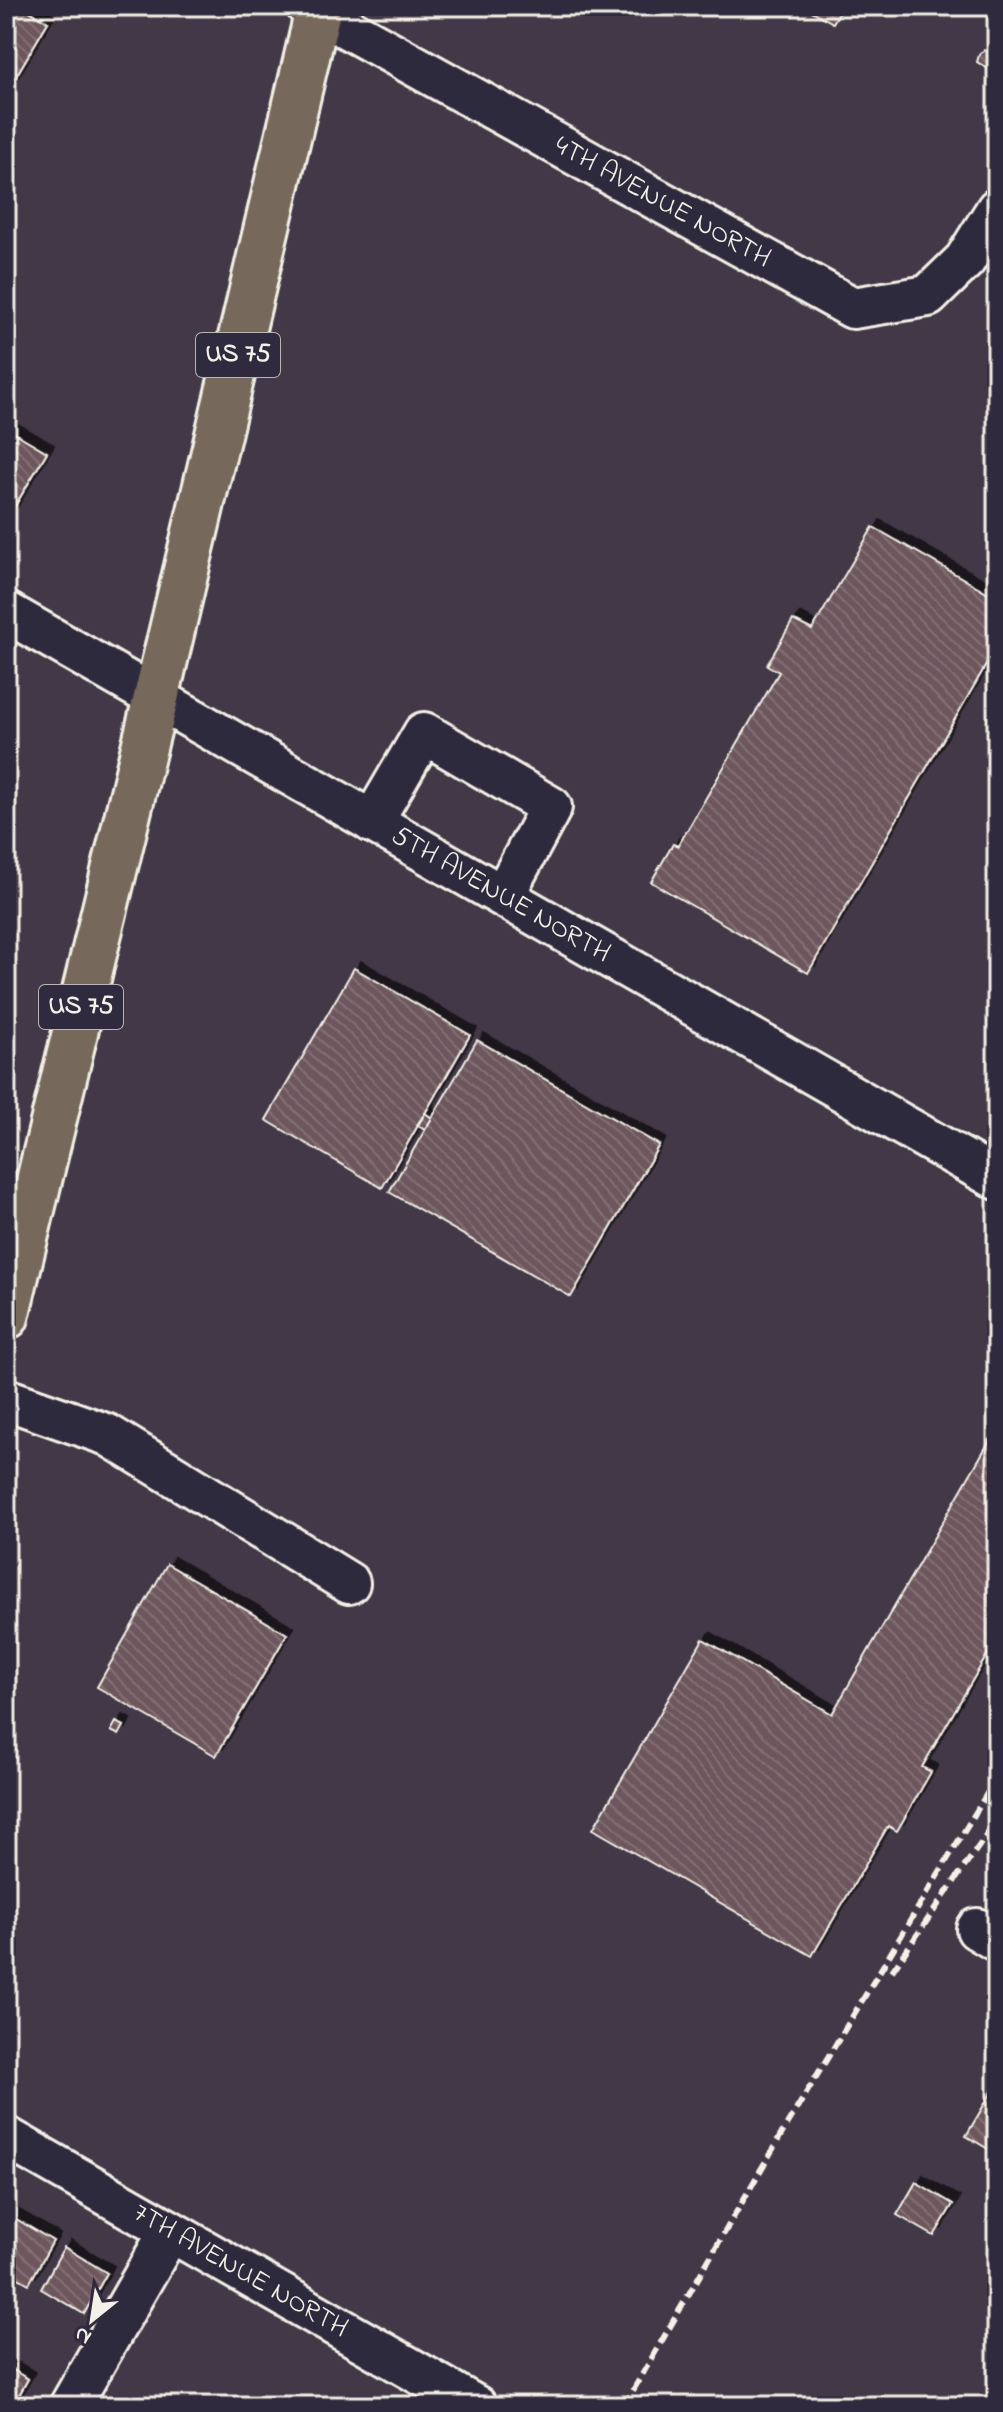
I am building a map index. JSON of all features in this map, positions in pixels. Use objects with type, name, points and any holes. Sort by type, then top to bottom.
[{"type":"main road","name":"US 75","points":[[6,1317],[156,698],[317,8]]},
{"type":"street","name":"4TH AVENUE NORTH","points":[[317,8],[853,308],[928,296],[965,260],[997,209]]},
{"type":"street","name":"5TH AVENUE NORTH","points":[[6,612],[997,1179]]},
{"type":"street","points":[[372,822],[424,733],[437,740],[551,807],[503,896]]},
{"type":"street","points":[[6,1399],[108,1435],[349,1583]]},
{"type":"street","name":"7TH AVENUE NORTH","points":[[6,2137],[476,2406]]},
{"type":"street","points":[[70,2406],[170,2231]]},
{"type":"building","points":[[6,6],[21,6],[48,22],[6,93]]},
{"type":"building","points":[[803,6],[843,6],[833,23]]},
{"type":"building","points":[[984,50],[997,58],[997,74],[977,62]]},
{"type":"building","points":[[6,428],[47,452],[6,521]]},
{"type":"building","points":[[873,527],[997,598],[997,646],[808,973],[651,882],[673,844],[678,846],[779,672],[767,665],[793,620],[812,630]]},
{"type":"building","points":[[354,968],[470,1035],[382,1188],[266,1120]]},
{"type":"building","points":[[477,1040],[659,1145],[571,1297],[389,1192]]},
{"type":"building","points":[[425,1113],[432,1118],[425,1130],[417,1125]]},
{"type":"building","points":[[997,1428],[997,1638],[922,1767],[931,1772],[897,1831],[888,1826],[812,1956],[593,1829],[703,1639],[832,1714]]},
{"type":"building","points":[[167,1564],[287,1634],[216,1756],[97,1687]]},
{"type":"building","points":[[116,1722],[124,1726],[119,1735],[111,1731]]},
{"type":"building","points":[[997,2083],[997,2154],[966,2136]]},
{"type":"building","points":[[916,2182],[953,2204],[934,2236],[897,2215]]},
{"type":"building","points":[[6,2213],[53,2241],[29,2284],[6,2271]]},
{"type":"building","points":[[64,2247],[107,2273],[84,2314],[41,2289]]},
{"type":"building","points":[[6,2366],[28,2379],[13,2406],[6,2406]]},
{"type":"building","points":[[987,2395],[997,2401],[996,2406],[981,2406]]},
{"type":"railway","points":[[624,2406],[781,2135],[997,1777]]},
{"type":"railway","points":[[892,1971],[997,1820]]}]
